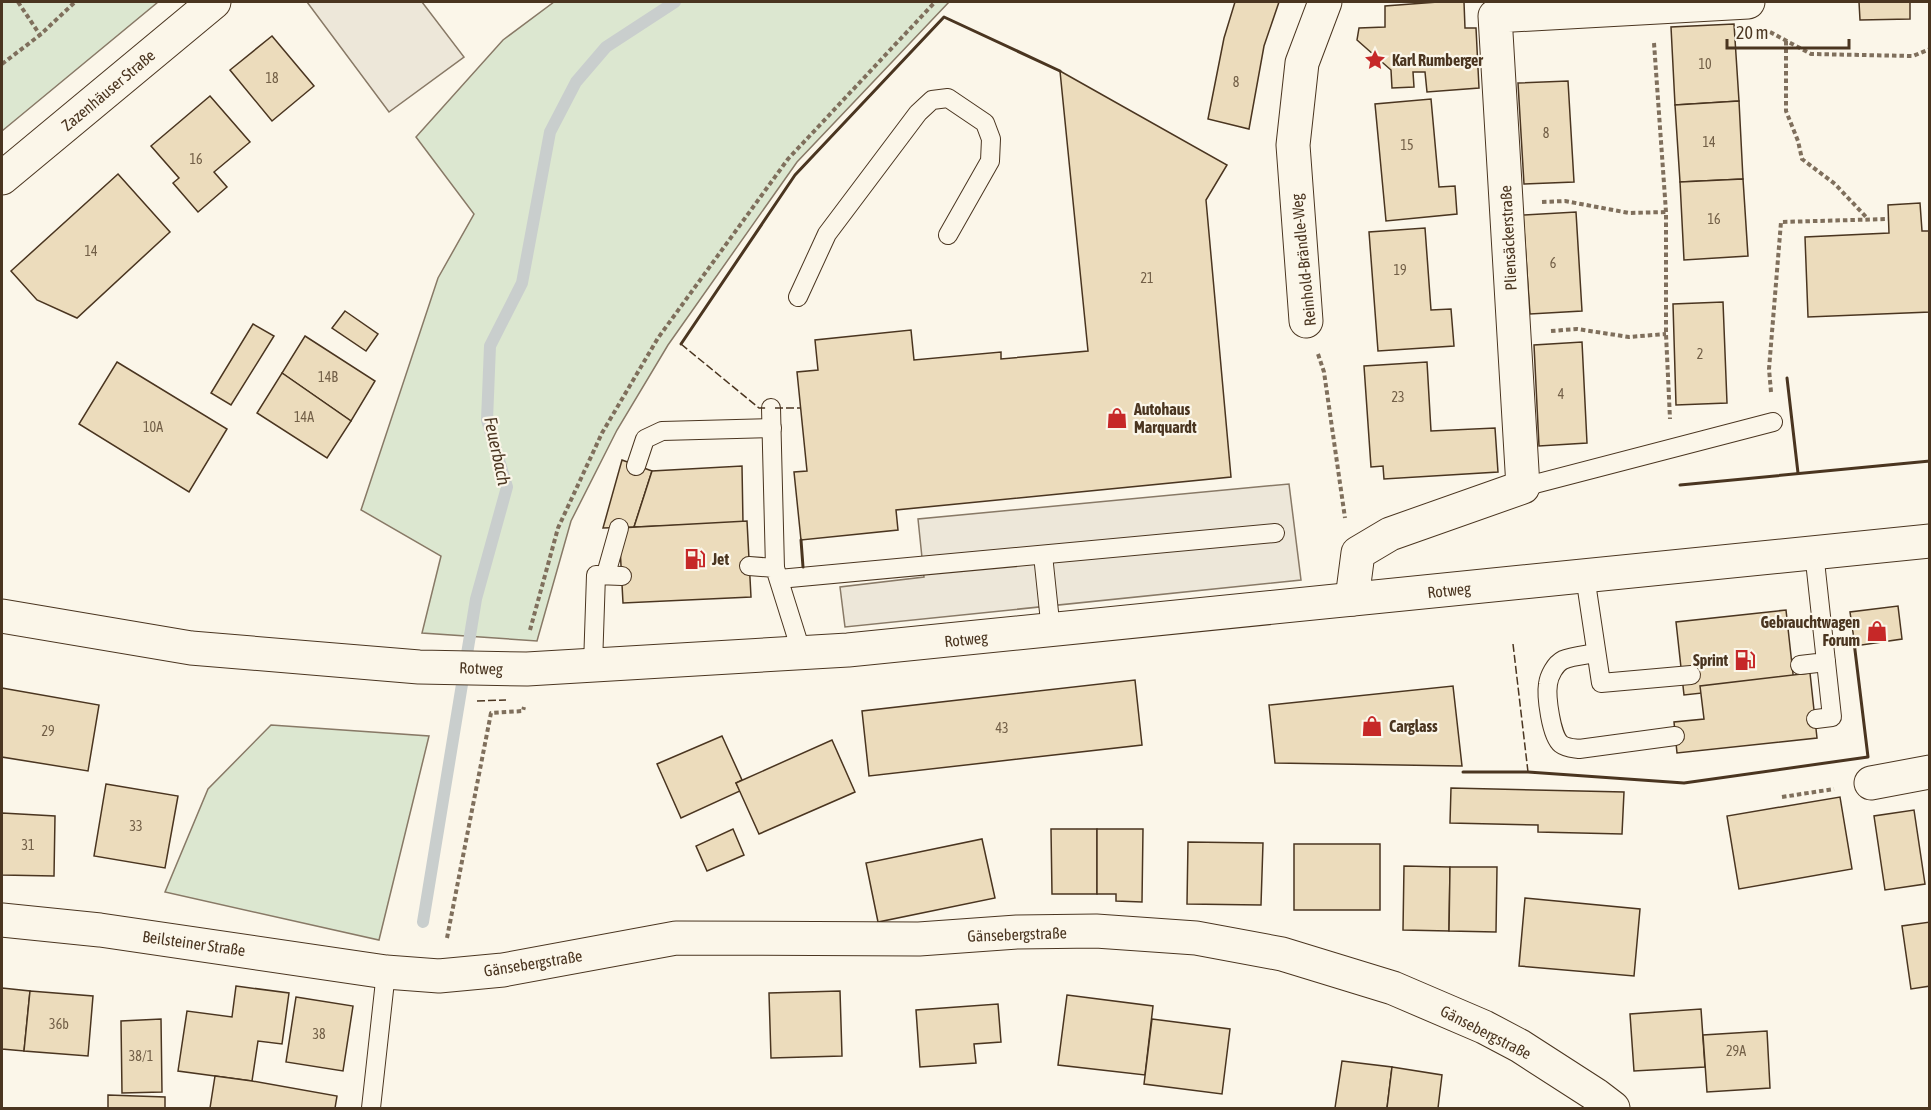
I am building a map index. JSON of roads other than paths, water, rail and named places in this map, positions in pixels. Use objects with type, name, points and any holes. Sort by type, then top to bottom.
[{"type":"street","name":"Zazenhäuser Straße","points":[[2,178],[214,2]]},
{"type":"street","name":"Reinhold-Brändle-Weg","points":[[1306,321],[1293,145],[1302,63],[1325,2]]},
{"type":"street","name":"Pliensäckerstraße","points":[[1523,487],[1494,9],[1651,7],[1748,2]]},
{"type":"street","points":[[1352,599],[1358,553],[1390,534],[1523,487]]},
{"type":"street","name":"Rotweg","points":[[2,616],[190,648],[419,667],[519,669],[802,654],[1051,631],[1929,541]]},
{"type":"street","points":[[1871,783],[1929,772]]},
{"type":"street","name":"Beilsteiner Straße","points":[[2,920],[100,930],[386,972]]},
{"type":"street","name":"Gänsebergstraße","points":[[386,972],[440,976],[503,970],[676,938],[919,939],[1017,932],[1096,931],[1196,938],[1281,954],[1393,988],[1484,1027],[1520,1046],[1613,1108]]},
{"type":"lane","points":[[798,297],[827,234],[918,113],[932,100],[948,98],[985,123],[991,139],[990,161],[948,235]]},
{"type":"lane","points":[[771,408],[777,573],[802,654]]},
{"type":"lane","points":[[1523,487],[1773,422]]},
{"type":"lane","points":[[636,466],[645,439],[662,431],[772,428]]},
{"type":"lane","points":[[592,665],[596,575],[614,575],[619,528]]},
{"type":"lane","points":[[749,566],[777,573],[1043,555],[1275,533]]},
{"type":"lane","points":[[1814,552],[1832,717],[1816,719]]},
{"type":"lane","points":[[1043,555],[1051,631]]},
{"type":"lane","points":[[1585,576],[1601,683],[1691,675]]},
{"type":"lane","points":[[1596,653],[1563,660],[1551,673],[1548,694],[1553,729],[1558,741],[1570,748],[1579,749],[1676,736]]},
{"type":"lane","points":[[1800,664],[1826,663]]},
{"type":"lane","points":[[371,1108],[386,972]]},
{"type":"waterway","name":"Feuerbach","points":[[423,922],[476,599],[507,487],[487,420],[490,346],[522,283],[550,132],[576,82],[606,47],[675,2]]},
{"type":"place","name":"Karl Rumberger","points":[[1375,60]]},
{"type":"place","name":"Autohaus Marquardt","points":[[1117,418]]},
{"type":"place","name":"Jet","points":[[695,559]]},
{"type":"place","name":"Gebrauchtwagen Forum","points":[[1877,631]]},
{"type":"place","name":"Sprint","points":[[1745,660]]},
{"type":"place","name":"Carglass","points":[[1372,726]]}]
